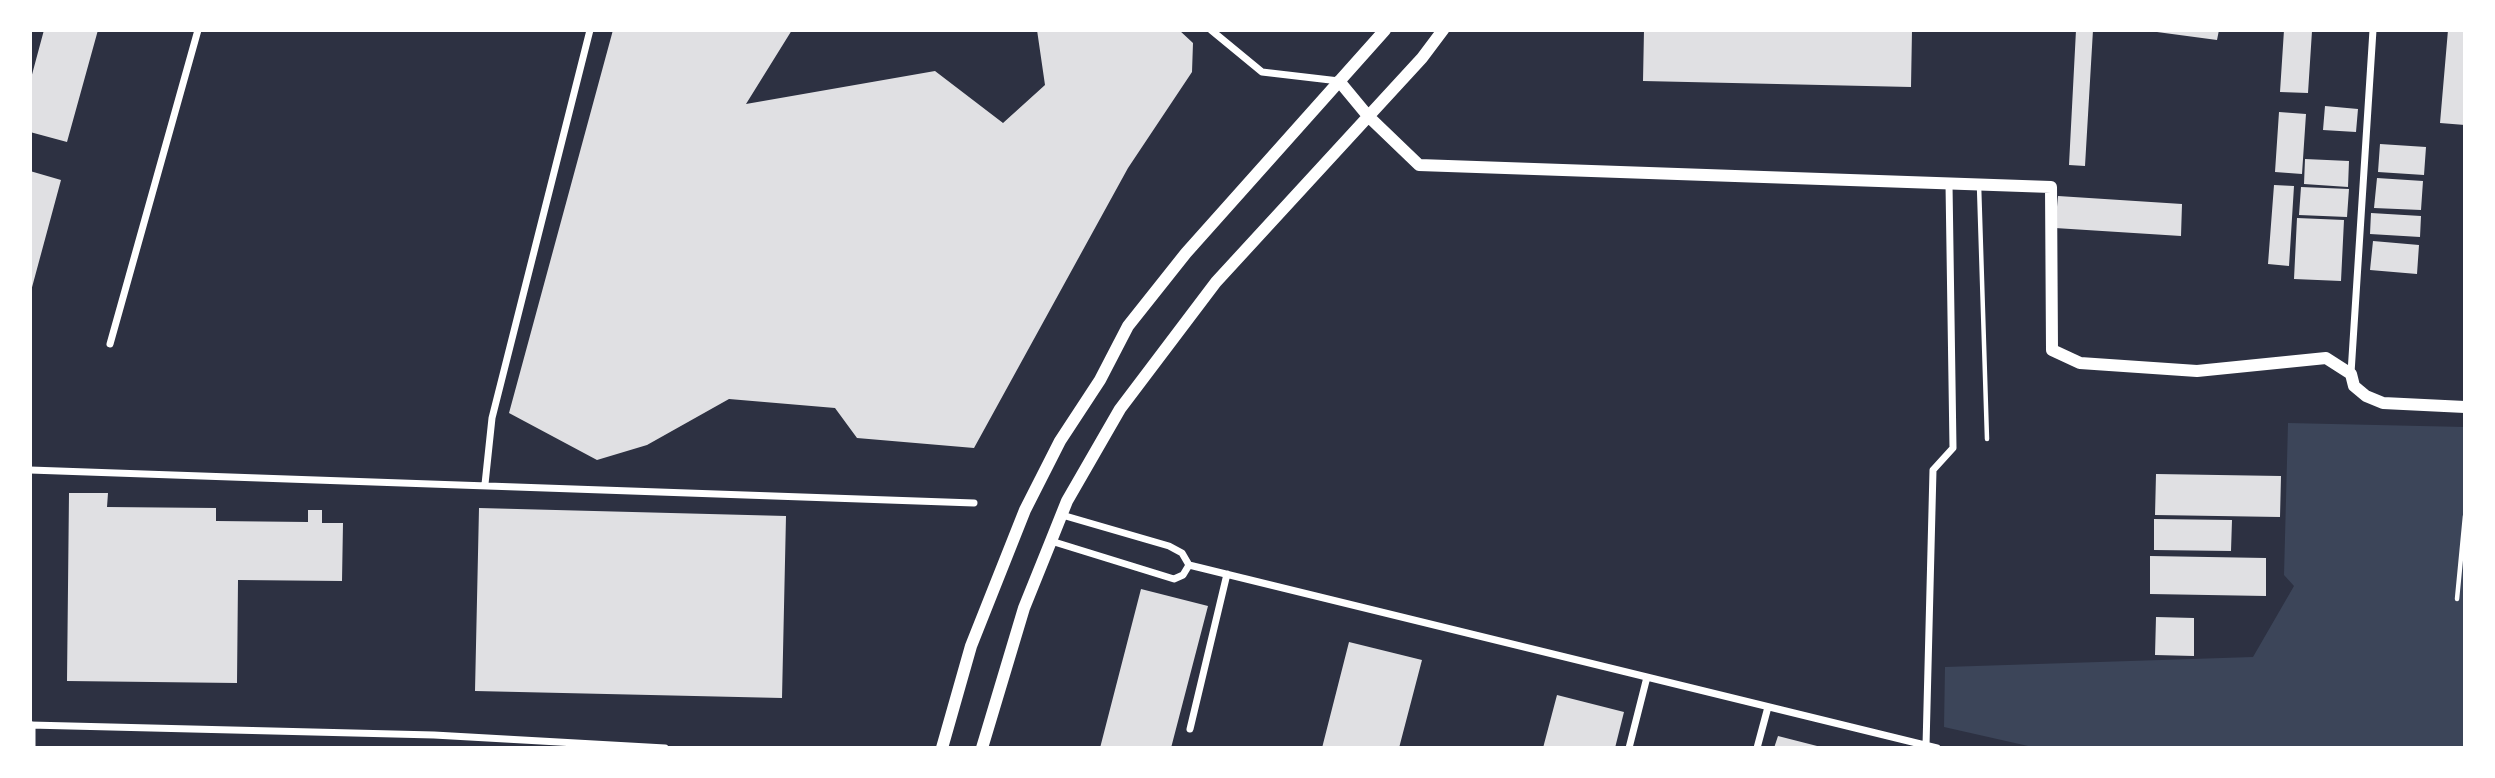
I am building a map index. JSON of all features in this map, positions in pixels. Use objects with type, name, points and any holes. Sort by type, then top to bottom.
[{"type":"street","points":[[110,344],[198,30]]},
{"type":"street","points":[[485,484],[492,418],[590,30]]},
{"type":"street","points":[[1211,30],[1262,72],[1339,81],[1368,117],[1419,165],[2051,187],[2052,350],[2080,363],[2197,371],[2326,358],[2351,374]]},
{"type":"street","points":[[942,748],[971,646],[1025,510],[1060,441],[1100,380],[1136,316],[1186,253],[1385,30]]},
{"type":"street","points":[[982,748],[1024,608],[1051,541],[1062,515],[1120,409],[1216,282],[1422,58],[1443,30]]},
{"type":"street","points":[[2373,30],[2351,374],[2354,386],[2366,396],[2383,403],[2465,407]]},
{"type":"street","points":[[1926,746],[1933,470],[1953,448],[1949,184]]},
{"type":"street","points":[[30,470],[974,503]]},
{"type":"street","points":[[1062,515],[1169,546],[1182,552],[1189,565],[1937,748]]},
{"type":"street","points":[[1051,541],[1174,579],[1183,575],[1189,565]]},
{"type":"street","points":[[1190,729],[1227,574]]},
{"type":"street","points":[[1629,748],[1647,677]]},
{"type":"street","points":[[1757,748],[1768,707]]},
{"type":"street","points":[[32,748],[31,725],[434,735],[665,748]]},
{"type":"lane","points":[[1979,185],[1987,439]]},
{"type":"lane","points":[[2457,599],[2465,516]]},
{"type":"shaded area","points":[[2288,423],[2465,427],[2465,748],[2037,748],[1944,727],[1945,667],[2253,657],[2294,586],[2284,575]]},
{"type":"building","points":[[44,30],[98,30],[67,142],[30,132],[30,82]]},
{"type":"building","points":[[613,30],[792,30],[746,104],[935,71],[1003,123],[1045,85],[1037,30],[1179,30],[1193,43],[1192,72],[1128,168],[974,448],[857,438],[835,408],[729,399],[647,445],[597,460],[509,413]]},
{"type":"building","points":[[1644,30],[1912,30],[1911,87],[1643,81]]},
{"type":"building","points":[[2076,30],[2093,30],[2085,166],[2069,165]]},
{"type":"building","points":[[2142,30],[2219,30],[2217,40]]},
{"type":"building","points":[[2284,30],[2312,31],[2308,93],[2280,92]]},
{"type":"building","points":[[2448,30],[2465,30],[2465,125],[2440,123]]},
{"type":"building","points":[[2325,106],[2358,109],[2356,132],[2323,130]]},
{"type":"building","points":[[2279,112],[2306,114],[2302,174],[2275,172]]},
{"type":"building","points":[[2380,144],[2426,147],[2424,175],[2378,172]]},
{"type":"building","points":[[2305,159],[2349,161],[2348,187],[2304,184]]},
{"type":"building","points":[[30,171],[61,180],[31,291],[30,291]]},
{"type":"building","points":[[2377,178],[2423,181],[2421,210],[2374,208]]},
{"type":"building","points":[[2274,185],[2294,186],[2289,266],[2268,264]]},
{"type":"building","points":[[2301,187],[2349,189],[2347,217],[2299,215]]},
{"type":"building","points":[[2058,196],[2182,204],[2181,236],[2055,228]]},
{"type":"building","points":[[2371,213],[2421,216],[2420,237],[2370,234]]},
{"type":"building","points":[[2297,218],[2344,220],[2341,281],[2294,279]]},
{"type":"building","points":[[2373,241],[2419,245],[2417,274],[2370,270]]},
{"type":"building","points":[[2156,474],[2281,476],[2280,517],[2155,515]]},
{"type":"building","points":[[69,493],[108,493],[107,507],[216,508],[216,521],[308,522],[308,510],[322,510],[322,523],[343,523],[342,581],[238,580],[237,683],[67,681]]},
{"type":"building","points":[[479,508],[786,516],[782,698],[475,691]]},
{"type":"building","points":[[2154,519],[2232,520],[2231,551],[2154,550]]},
{"type":"building","points":[[2150,556],[2266,558],[2266,596],[2150,594]]},
{"type":"building","points":[[1141,589],[1208,606],[1171,748],[1100,748]]},
{"type":"building","points":[[2156,617],[2194,618],[2194,656],[2155,655]]},
{"type":"building","points":[[1349,642],[1422,660],[1399,748],[1322,748]]},
{"type":"building","points":[[1557,695],[1624,712],[1615,748],[1543,748]]},
{"type":"building","points":[[1778,736],[1821,747],[1821,748],[1774,748]]}]
